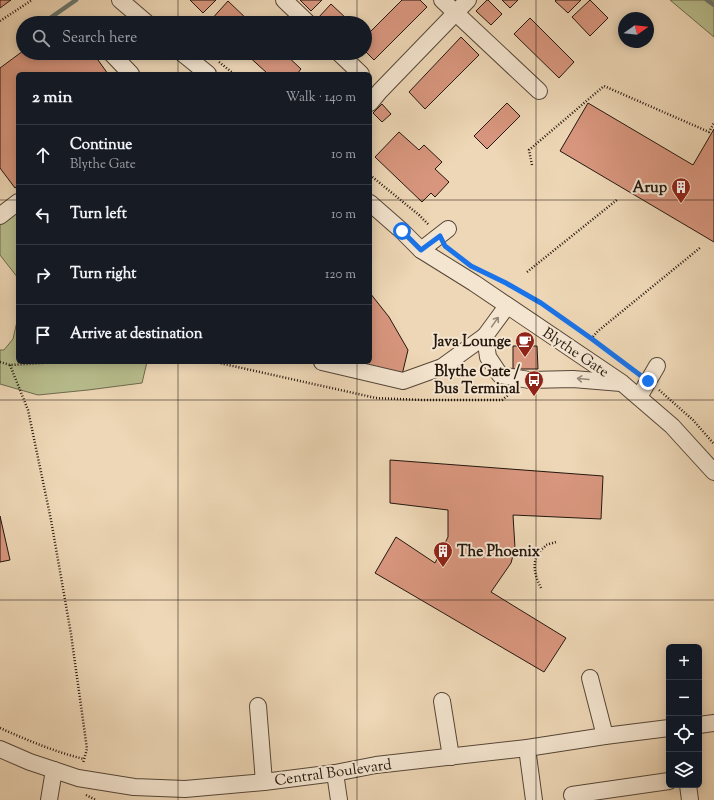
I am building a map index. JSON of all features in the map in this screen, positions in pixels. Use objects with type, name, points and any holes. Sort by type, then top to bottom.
[{"type":"street","points":[[120,0],[138,16]]},
{"type":"street","points":[[284,0],[301,16]]},
{"type":"street","points":[[442,0],[539,91]]},
{"type":"street","points":[[373,92],[468,0]]},
{"type":"street","points":[[118,60],[129,72]]},
{"type":"street","points":[[188,60],[197,71]]},
{"type":"street","points":[[346,60],[359,72]]},
{"type":"street","points":[[0,214],[16,203]]},
{"type":"street","name":"Blythe Gate","points":[[372,205],[421,250],[474,283],[622,383],[672,426],[714,472]]},
{"type":"street","points":[[421,250],[444,232]]},
{"type":"street","points":[[331,364],[404,381],[442,367],[485,336],[507,306]]},
{"type":"street","points":[[485,336],[488,357],[500,375],[529,380],[572,379],[622,383]]},
{"type":"street","points":[[639,397],[657,366]]},
{"type":"street","points":[[590,678],[605,736]]},
{"type":"street","points":[[442,701],[451,757]]},
{"type":"street","points":[[258,706],[264,782]]},
{"type":"street","points":[[702,725],[714,723]]},
{"type":"street","name":"Central Boulevard","points":[[0,750],[78,778],[134,787],[184,789],[264,782],[335,773],[376,765],[527,748],[666,728]]},
{"type":"street","points":[[527,748],[534,800]]},
{"type":"street","points":[[49,800],[54,770]]},
{"type":"street","points":[[335,773],[339,800]]},
{"type":"street","points":[[572,794],[666,781]]},
{"type":"street","points":[[688,788],[690,800]]},
{"type":"path","points":[[0,21],[32,0]]},
{"type":"path","points":[[532,165],[529,150],[604,86],[709,132],[714,123]]},
{"type":"path","points":[[372,177],[419,215],[444,232]]},
{"type":"path","points":[[527,272],[618,199]]},
{"type":"path","points":[[581,354],[603,327],[701,247]]},
{"type":"path","points":[[492,276],[541,303],[648,381],[693,420],[714,444]]},
{"type":"path","points":[[0,362],[10,365],[26,364]]},
{"type":"path","points":[[10,365],[28,410],[51,520],[71,634],[86,749],[76,791],[96,800]]},
{"type":"path","points":[[541,588],[536,579],[534,561],[538,553],[546,545],[556,542]]},
{"type":"path","points":[[0,728],[66,755],[84,759]]},
{"type":"green space","points":[[670,0],[714,0],[714,37]]},
{"type":"green space","points":[[16,213],[16,275],[0,255],[0,225]]},
{"type":"green space","points":[[16,326],[16,364],[147,364],[142,383],[38,395],[0,384],[0,350],[4,350],[13,339]]},
{"type":"building","points":[[0,0],[11,0],[0,8]]},
{"type":"building","points":[[190,0],[216,0],[203,13]]},
{"type":"building","points":[[300,0],[322,0],[311,11]]},
{"type":"building","points":[[402,0],[420,0],[427,7],[374,60],[372,58],[372,30]]},
{"type":"building","points":[[487,0],[502,14],[491,25],[476,11]]},
{"type":"building","points":[[502,0],[518,0],[510,8]]},
{"type":"building","points":[[581,0],[568,13],[555,1]]},
{"type":"building","points":[[590,0],[608,18],[590,36],[572,17]]},
{"type":"building","points":[[228,1],[244,16],[214,16]]},
{"type":"building","points":[[331,4],[344,16],[320,16]]},
{"type":"building","points":[[530,18],[574,62],[559,78],[514,34]]},
{"type":"building","points":[[461,37],[479,55],[425,109],[409,92]]},
{"type":"building","points":[[16,56],[16,60],[98,60],[107,72],[16,72],[15,188],[0,168],[0,68]]},
{"type":"building","points":[[253,60],[291,60],[301,69],[299,72],[266,72]]},
{"type":"building","points":[[507,103],[520,116],[487,149],[474,136]]},
{"type":"building","name":"Arup","points":[[588,103],[693,165],[714,129],[714,242],[560,151]]},
{"type":"building","points":[[382,104],[391,114],[382,122],[373,113]]},
{"type":"building","points":[[399,132],[419,150],[424,145],[442,162],[435,169],[449,182],[435,197],[431,193],[422,202],[375,157]]},
{"type":"building","points":[[372,296],[389,317],[408,350],[402,375],[360,364],[372,364]]},
{"type":"building","name":"Java Lounge","points":[[513,346],[537,346],[538,369],[513,369]]},
{"type":"building","name":"The Phoenix","points":[[390,460],[603,476],[601,519],[513,515],[515,548],[511,563],[491,592],[566,638],[544,672],[375,573],[396,537],[435,563],[448,537],[448,510],[390,503]]},
{"type":"building","points":[[0,516],[10,560],[0,562]]},
{"type":"waterway","points":[[53,16],[76,0]]},
{"type":"waterway","points":[[707,0],[714,5]]},
{"type":"place","name":"Arup","points":[[681,204]]},
{"type":"place","name":"Java Lounge","points":[[525,358]]},
{"type":"place","name":"Blythe Gate / Bus Terminal","points":[[534,397]]},
{"type":"place","name":"The Phoenix","points":[[443,568]]},
{"type":"route","points":[[402,231],[421,250],[440,236],[445,246],[471,266],[506,283],[541,303],[648,381]]}]
